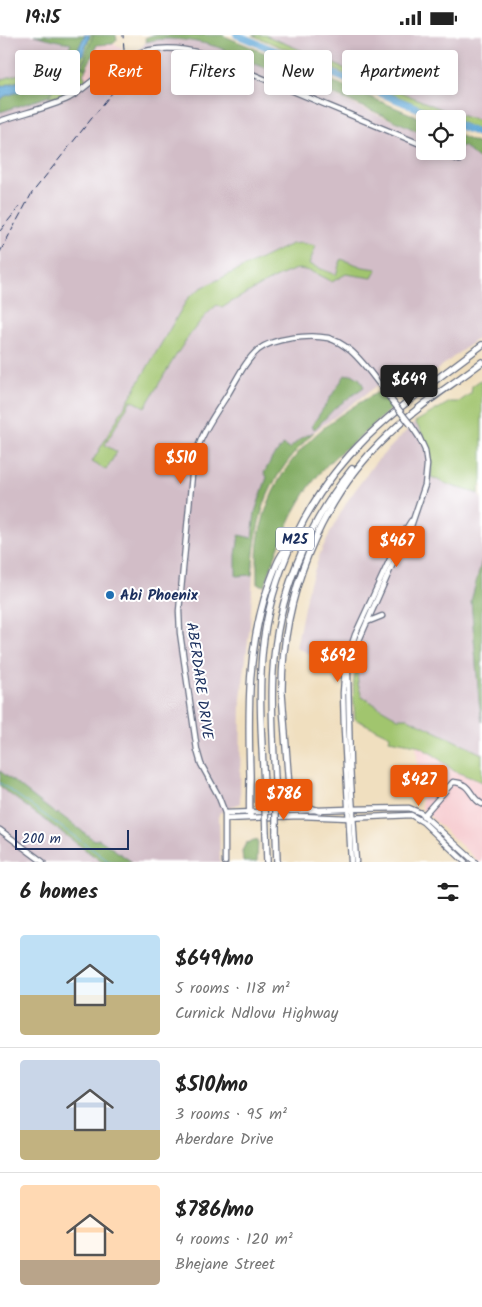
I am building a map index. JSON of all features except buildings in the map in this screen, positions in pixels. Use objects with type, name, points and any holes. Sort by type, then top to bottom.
[{"type":"main road","name":"M25","points":[[267,862],[261,681],[263,649],[274,592],[284,563],[293,542],[322,490],[358,446],[379,426],[482,345]]},
{"type":"main road","name":"M25","points":[[278,862],[272,684],[276,638],[290,581],[306,542],[335,491],[355,465],[399,420],[482,357]]},
{"type":"main road","points":[[319,811],[313,808],[296,806],[291,803],[282,694],[287,632],[295,595],[308,557],[318,533],[342,489],[371,452],[412,413],[482,362]]},
{"type":"main road","points":[[250,815],[249,714],[252,658],[256,628],[277,564],[285,549],[293,542]]},
{"type":"main road","points":[[285,814],[288,782]]},
{"type":"street","points":[[0,121],[69,98],[118,62],[128,57],[162,48],[181,48],[204,54],[416,142]]},
{"type":"street","name":"ABERDARE DRIVE","points":[[224,862],[225,816],[218,795],[201,764],[197,750],[180,633],[179,595],[193,465],[198,445],[206,428],[252,356],[264,346],[278,341],[320,337],[337,342],[356,356],[411,425],[422,443],[427,465],[425,485],[408,528]]},
{"type":"street","points":[[346,725],[348,673],[352,656],[408,528]]},
{"type":"street","points":[[356,862],[350,809],[344,677],[349,651],[382,576],[408,528]]},
{"type":"street","points":[[367,622],[382,616]]},
{"type":"street","points":[[423,816],[453,782],[461,782],[465,785],[477,801],[482,804]]},
{"type":"street","points":[[225,816],[350,809],[409,808],[416,810],[475,862]]},
{"type":"street","points":[[285,814],[351,818],[404,814],[414,816],[423,822],[465,862]]},
{"type":"street","points":[[351,818],[351,862]]},
{"type":"street","points":[[0,830],[43,862]]},
{"type":"shaded area","points":[[0,35],[34,35],[71,44],[67,50],[15,50],[15,76],[0,80]]},
{"type":"shaded area","points":[[265,35],[482,35],[482,122],[466,117],[466,110],[444,110],[408,95],[458,95],[458,50],[342,50],[342,67],[332,63],[332,50],[301,50]]},
{"type":"shaded area","points":[[157,38],[212,45],[224,50],[171,50],[171,95],[254,95],[254,63],[264,67],[264,95],[331,95],[416,131],[416,160],[466,160],[466,148],[482,162],[482,335],[399,399],[385,380],[314,432],[298,448],[277,476],[260,513],[255,541],[250,625],[241,699],[240,803],[219,813],[220,862],[0,862],[0,112],[49,96],[54,98],[62,95],[80,95],[80,84],[90,76],[90,95],[161,95],[161,50],[137,50],[146,42]]},
{"type":"shaded area","points":[[113,44],[121,47],[121,50],[95,50],[97,45]]},
{"type":"shaded area","points":[[90,62],[90,76],[86,79],[82,74]]},
{"type":"shaded area","points":[[415,422],[428,448],[431,459],[431,477],[449,485],[479,494],[482,500],[482,560],[474,586],[476,656],[482,722],[482,754],[408,718],[398,718],[361,697],[357,666],[339,666],[296,648],[307,592],[321,551],[334,525],[348,500],[374,464]]},
{"type":"shaded area","points":[[416,745],[434,755],[454,771],[482,782],[482,862],[479,862],[422,809]]},
{"type":"green space","points":[[34,35],[85,35],[78,50],[67,50],[71,44]]},
{"type":"green space","points":[[90,35],[93,35],[89,51],[81,64],[86,70],[83,74],[86,79],[80,84],[80,58],[85,51]]},
{"type":"green space","points":[[93,35],[116,35],[117,40],[113,44],[97,45],[95,50],[90,50],[90,60],[86,69],[82,67]]},
{"type":"green space","points":[[153,35],[222,35],[264,53],[264,67],[254,63],[254,50],[224,50],[178,39],[161,39],[146,42],[145,38]]},
{"type":"green space","points":[[252,35],[265,35],[301,50],[288,50]]},
{"type":"green space","points":[[332,63],[342,67],[342,73],[332,69]]},
{"type":"green space","points":[[15,75],[15,82],[0,87],[0,80]]},
{"type":"green space","points":[[332,81],[342,85],[342,95],[365,95],[416,116],[416,130],[405,125],[332,94]]},
{"type":"green space","points":[[15,93],[15,95],[50,95],[0,112],[0,99]]},
{"type":"green space","points":[[50,95],[62,95],[54,98]]},
{"type":"green space","points":[[394,95],[408,95],[444,110],[430,110]]},
{"type":"green space","points":[[466,117],[482,122],[482,132],[466,125]]},
{"type":"green space","points":[[466,138],[482,145],[482,162],[466,149]]},
{"type":"green space","points":[[302,243],[316,246],[309,264],[336,275],[341,259],[363,267],[377,269],[372,278],[346,274],[332,282],[312,272],[299,269],[293,270],[273,279],[222,308],[217,305],[207,314],[187,339],[145,407],[131,400],[105,445],[117,452],[106,470],[92,462],[188,298],[201,288],[281,249],[292,244]]},
{"type":"green space","points":[[352,374],[360,379],[364,387],[335,408],[315,429],[311,427],[345,375]]},
{"type":"green space","points":[[482,379],[482,481],[479,494],[449,485],[431,477],[431,462],[428,448],[415,422],[450,402],[459,402],[471,393],[472,386]]},
{"type":"green space","points":[[380,391],[393,407],[321,471],[300,501],[292,517],[277,551],[265,586],[257,584],[259,534],[268,503],[290,463],[321,430],[339,416]]},
{"type":"green space","points":[[314,432],[285,465],[267,496],[257,531],[252,575],[236,576],[236,555],[239,535],[252,538],[255,512],[267,477],[264,473],[272,458],[283,445],[289,449],[301,438]]},
{"type":"green space","points":[[482,560],[482,722],[471,601]]},
{"type":"green space","points":[[357,666],[358,684],[362,697],[398,718],[408,718],[482,754],[482,782],[454,771],[434,755],[416,745],[389,740],[390,736],[355,719],[353,686]]},
{"type":"green space","points":[[0,771],[57,815],[58,813],[94,840],[99,839],[132,862],[102,862],[0,787]]},
{"type":"green space","points":[[258,840],[257,862],[243,862],[242,851],[246,843]]},
{"type":"water","points":[[85,35],[90,35],[80,58],[80,50],[78,50]]},
{"type":"water","points":[[15,83],[15,93],[0,99],[0,87]]},
{"type":"waterway","points":[[237,35],[422,110]]},
{"type":"waterway","points":[[466,128],[482,135]]},
{"type":"waterway","points":[[0,783],[110,862]]},
{"type":"railway","points":[[0,252],[32,193],[112,93],[122,69],[123,35]]},
{"type":"railway","points":[[0,231],[20,206]]},
{"type":"place","name":"Abi Phoenix","points":[[110,595]]}]
